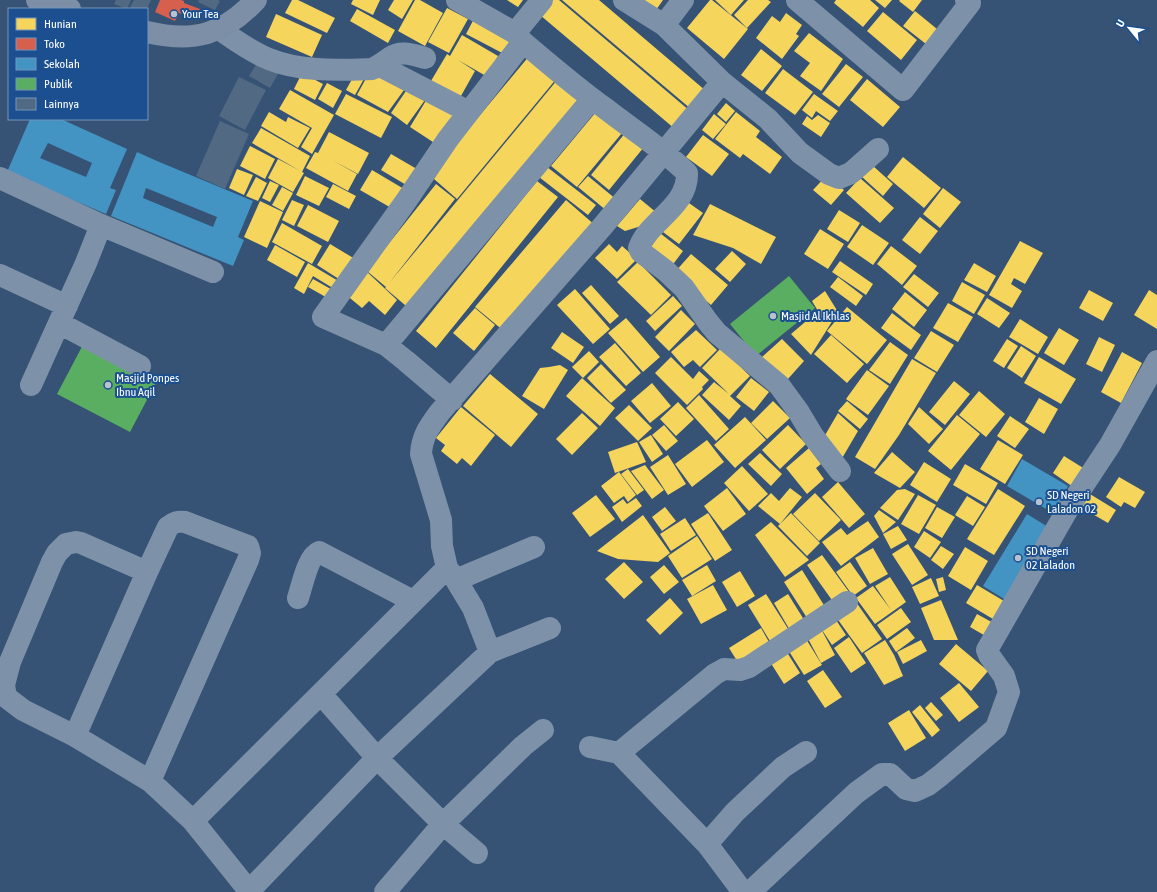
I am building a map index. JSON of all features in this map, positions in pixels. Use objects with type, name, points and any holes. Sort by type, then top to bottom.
[{"type":"main road","points":[[36,0],[66,8]]},
{"type":"main road","points":[[148,32],[167,36],[184,37],[219,29],[233,21],[256,0]]},
{"type":"street","points":[[457,0],[519,38],[592,99],[664,153],[687,173],[686,188],[670,210],[647,235],[639,248],[641,252],[666,271],[684,288],[717,333],[778,385],[798,411],[813,436],[840,471]]},
{"type":"street","points":[[452,400],[406,360],[386,345],[323,317],[406,202],[448,139],[469,112],[519,38],[542,0]]},
{"type":"street","points":[[624,0],[664,25],[722,82],[768,119],[800,153],[829,174],[839,178],[851,173],[878,149]]},
{"type":"street","points":[[664,25],[683,0]]},
{"type":"street","points":[[797,0],[903,90],[970,3],[966,0]]},
{"type":"street","points":[[219,29],[254,53],[269,60],[300,68],[355,70],[372,69],[380,66],[398,54],[425,58]]},
{"type":"street","points":[[380,66],[469,112]]},
{"type":"street","points":[[490,652],[473,608],[452,574],[442,546],[441,520],[421,454],[424,435],[432,422],[602,227],[722,82]]},
{"type":"street","points":[[386,345],[592,99]]},
{"type":"street","points":[[0,178],[101,225],[213,272]]},
{"type":"street","points":[[31,385],[86,263],[101,225]]},
{"type":"street","points":[[0,275],[140,366]]},
{"type":"street","points":[[590,747],[619,753],[752,890],[856,793],[882,774],[890,774],[906,789],[915,791],[928,785],[941,776],[996,728],[1009,692],[1004,676],[987,650],[1069,507],[1110,444],[1157,361]]},
{"type":"street","points":[[75,736],[146,572],[168,527],[178,521],[185,522],[248,546],[250,549],[248,560],[150,781]]},
{"type":"street","points":[[146,572],[76,542],[66,544],[57,553],[47,572],[10,662],[4,681],[4,691],[6,697],[23,710],[75,736],[150,781],[194,821],[249,892],[377,758],[490,652],[550,628]]},
{"type":"street","points":[[194,821],[413,601],[452,574],[534,546]]},
{"type":"street","points":[[298,598],[310,561],[314,555],[319,552],[413,601]]},
{"type":"street","points":[[619,753],[715,674],[724,669],[740,670],[749,666],[846,602]]},
{"type":"street","points":[[320,694],[377,758],[443,824],[477,853]]},
{"type":"street","points":[[385,892],[443,824],[522,746],[543,730]]},
{"type":"street","points":[[707,844],[735,812],[783,767],[806,752]]},
{"type":"building: Hunian","points":[[292,0],[298,0],[335,18],[327,33],[285,13]]},
{"type":"building: Hunian","points":[[353,0],[380,0],[373,15],[351,4]]},
{"type":"building: Hunian","points":[[394,0],[413,0],[402,19],[388,10]]},
{"type":"building: Hunian","points":[[415,0],[420,0],[443,13],[425,46],[398,31]]},
{"type":"building: Hunian","points":[[507,0],[523,0],[518,7]]},
{"type":"building: Hunian","points":[[553,0],[559,0],[690,111],[675,129],[540,15]]},
{"type":"building: Hunian","points":[[562,0],[599,0],[706,91],[691,109]]},
{"type":"building: Hunian","points":[[642,0],[663,0],[656,10]]},
{"type":"building: Hunian","points":[[710,0],[712,0],[748,29],[724,59],[687,28]]},
{"type":"building: Hunian","points":[[715,0],[744,0],[731,15]]},
{"type":"building: Hunian","points":[[748,0],[768,0],[771,2],[747,28],[734,15]]},
{"type":"building: Hunian","points":[[836,0],[870,0],[879,8],[863,27],[834,3]]},
{"type":"building: Hunian","points":[[875,0],[892,0],[885,8]]},
{"type":"building: Hunian","points":[[922,0],[913,12],[899,1]]},
{"type":"building: Hunian","points":[[447,8],[468,19],[449,53],[428,42]]},
{"type":"building: Hunian","points":[[357,9],[395,30],[388,43],[350,21]]},
{"type":"building: Hunian","points":[[915,11],[937,29],[926,44],[903,26]]},
{"type":"building: Hunian","points":[[883,12],[917,40],[901,60],[867,31]]},
{"type":"building: Hunian","points":[[786,13],[802,25],[796,34],[799,36],[782,59],[756,38],[772,16],[780,22]]},
{"type":"building: Hunian","points":[[276,14],[322,35],[312,57],[266,37]]},
{"type":"building: Hunian","points":[[476,15],[516,37],[506,55],[466,34]]},
{"type":"building: Hunian","points":[[809,33],[843,59],[821,91],[800,76],[810,63],[794,51]]},
{"type":"building: Hunian","points":[[462,35],[498,56],[486,76],[458,60],[475,71],[457,103],[428,86],[447,54],[450,56]]},
{"type":"building: Hunian","points":[[761,49],[782,66],[762,91],[741,75]]},
{"type":"building: Hunian","points":[[530,55],[557,78],[457,199],[434,179],[441,162]]},
{"type":"building: Hunian","points":[[846,64],[863,77],[839,107],[822,94]]},
{"type":"building: Hunian","points":[[783,69],[813,92],[795,115],[765,93]]},
{"type":"building: Hunian","points":[[370,71],[404,90],[388,112],[357,95]]},
{"type":"building: Hunian","points":[[356,72],[365,77],[355,95],[346,90]]},
{"type":"building: Hunian","points":[[302,73],[323,84],[315,100],[294,89]]},
{"type":"building: Hunian","points":[[558,79],[586,101],[412,311],[367,271],[436,184],[455,199],[390,282]]},
{"type":"building: Hunian","points":[[867,79],[900,107],[883,127],[850,100]]},
{"type":"building: Hunian","points":[[327,83],[342,91],[333,108],[318,99]]},
{"type":"building: Hunian","points":[[408,88],[425,100],[407,125],[391,113]]},
{"type":"building: Hunian","points":[[290,90],[334,115],[312,154],[301,147],[312,128],[279,109]]},
{"type":"building: Hunian","points":[[346,94],[392,117],[381,138],[335,114]]},
{"type":"building: Hunian","points":[[430,94],[457,111],[436,144],[410,127]]},
{"type":"building: Hunian","points":[[814,94],[838,111],[830,121],[816,111],[812,118],[802,110]]},
{"type":"building: Hunian","points":[[726,103],[735,111],[726,122],[717,114]]},
{"type":"building: Hunian","points":[[269,112],[286,122],[288,117],[310,128],[298,148],[261,126]]},
{"type":"building: Hunian","points":[[596,112],[622,133],[577,187],[551,166]]},
{"type":"building: Hunian","points":[[736,112],[760,131],[756,137],[782,157],[770,174],[743,154],[740,158],[715,139]]},
{"type":"building: Hunian","points":[[714,114],[726,124],[713,139],[702,130]]},
{"type":"building: Hunian","points":[[818,115],[830,123],[821,137],[802,124],[807,116],[812,120]]},
{"type":"building: Hunian","points":[[261,128],[310,156],[302,172],[252,143]]},
{"type":"building: Hunian","points":[[329,132],[369,153],[358,174],[332,160],[357,174],[348,191],[306,168],[315,152],[318,153]]},
{"type":"building: Hunian","points":[[626,132],[644,147],[609,190],[591,175]]},
{"type":"building: Hunian","points":[[703,135],[729,154],[712,176],[686,157]]},
{"type":"building: Hunian","points":[[250,146],[275,159],[265,179],[240,166]]},
{"type":"building: Hunian","points":[[391,154],[422,172],[413,189],[381,170]]},
{"type":"building: Hunian","points":[[903,157],[941,188],[924,208],[887,177]]},
{"type":"building: Hunian","points":[[278,159],[304,173],[293,192],[268,178]]},
{"type":"building: Hunian","points":[[872,165],[893,184],[883,196],[861,176]]},
{"type":"building: Hunian","points":[[547,167],[596,205],[588,215],[539,177]]},
{"type":"building: Hunian","points":[[237,169],[253,175],[244,195],[229,188]]},
{"type":"building: Hunian","points":[[372,170],[404,189],[393,209],[360,190]]},
{"type":"building: Hunian","points":[[827,175],[844,190],[831,205],[813,190]]},
{"type":"building: Hunian","points":[[305,176],[329,188],[319,206],[296,195]]},
{"type":"building: Hunian","points":[[588,176],[617,200],[607,211],[578,187]]},
{"type":"building: Hunian","points":[[256,177],[267,183],[258,201],[246,196]]},
{"type":"building: Hunian","points":[[860,178],[894,208],[880,223],[846,193]]},
{"type":"building: Hunian","points":[[270,181],[279,185],[270,202],[262,198]]},
{"type":"building: Hunian","points":[[537,181],[558,197],[436,348],[416,331]]},
{"type":"building: Hunian","points":[[333,184],[356,196],[349,209],[326,197]]},
{"type":"building: Hunian","points":[[282,187],[293,193],[283,211],[272,205]]},
{"type":"building: Hunian","points":[[943,188],[961,202],[940,228],[923,214]]},
{"type":"building: Hunian","points":[[682,198],[703,213],[679,244],[659,229]]},
{"type":"building: Hunian","points":[[640,199],[657,213],[648,224],[625,231],[617,226]]},
{"type":"building: Hunian","points":[[292,200],[304,205],[294,226],[282,220]]},
{"type":"building: Hunian","points":[[566,200],[596,226],[505,332],[475,307]]},
{"type":"building: Hunian","points":[[260,201],[283,212],[267,248],[244,237]]},
{"type":"building: Hunian","points":[[710,204],[776,237],[761,264],[733,248],[693,235]]},
{"type":"building: Hunian","points":[[308,205],[339,221],[328,242],[297,226]]},
{"type":"building: Hunian","points":[[839,210],[860,223],[848,242],[827,229]]},
{"type":"building: Hunian","points":[[920,217],[938,231],[920,254],[902,240]]},
{"type":"building: Hunian","points":[[282,223],[322,246],[312,264],[272,242]]},
{"type":"building: Hunian","points":[[862,225],[889,243],[873,265],[847,247]]},
{"type":"building: Hunian","points":[[820,229],[844,244],[828,269],[804,254]]},
{"type":"building: Hunian","points":[[656,230],[683,251],[668,271],[641,249]]},
{"type":"building: Hunian","points":[[1020,241],[1043,253],[1025,284],[1014,278],[1011,284],[1022,291],[1012,308],[989,295]]},
{"type":"building: Hunian","points":[[330,244],[355,259],[342,281],[317,265]]},
{"type":"building: Hunian","points":[[609,244],[617,252],[622,246],[637,259],[617,279],[595,258]]},
{"type":"building: Hunian","points":[[275,245],[305,262],[297,277],[267,260]]},
{"type":"building: Hunian","points":[[891,246],[917,266],[902,285],[877,264]]},
{"type":"building: Hunian","points":[[732,251],[746,264],[730,282],[715,269]]},
{"type":"building: Hunian","points":[[691,254],[728,285],[711,305],[674,273]]},
{"type":"building: Hunian","points":[[840,261],[873,284],[866,295],[832,272]]},
{"type":"building: Hunian","points":[[638,262],[671,295],[651,315],[617,282]]},
{"type":"building: Hunian","points":[[308,263],[340,282],[336,290],[313,276],[304,294],[294,288]]},
{"type":"building: Hunian","points":[[974,263],[996,276],[987,292],[964,280]]},
{"type":"building: Hunian","points":[[365,270],[397,300],[385,315],[369,301],[362,308],[345,294]]},
{"type":"building: Hunian","points":[[914,274],[939,293],[928,307],[903,287]]},
{"type":"building: Hunian","points":[[838,277],[863,296],[856,306],[830,287]]},
{"type":"building: Hunian","points":[[313,279],[336,292],[331,300],[308,287]]},
{"type":"building: Hunian","points":[[962,282],[985,295],[974,314],[952,301]]},
{"type":"building: Hunian","points":[[591,285],[619,316],[610,324],[582,293]]},
{"type":"building: Hunian","points":[[575,289],[610,329],[593,344],[557,305]]},
{"type":"building: Hunian","points":[[1089,290],[1113,303],[1103,321],[1079,308]]},
{"type":"building: Hunian","points":[[1149,290],[1157,295],[1157,329],[1134,315]]},
{"type":"building: Hunian","points":[[825,291],[838,312],[811,355],[791,334],[818,311],[812,301]]},
{"type":"building: Hunian","points":[[905,292],[927,310],[914,327],[892,309]]},
{"type":"building: Hunian","points":[[673,296],[682,306],[655,331],[646,321]]},
{"type":"building: Hunian","points":[[987,298],[1010,313],[999,328],[977,314]]},
{"type":"building: Hunian","points":[[948,303],[973,317],[958,342],[933,328]]},
{"type":"building: Hunian","points":[[847,307],[887,340],[867,364],[827,331]]},
{"type":"building: Hunian","points":[[475,308],[495,325],[474,351],[453,333]]},
{"type":"building: Hunian","points":[[681,310],[695,324],[669,351],[655,337]]},
{"type":"building: Hunian","points":[[892,313],[921,335],[911,350],[881,328]]},
{"type":"building: Hunian","points":[[626,318],[660,357],[643,372],[608,333]]},
{"type":"building: Hunian","points":[[1020,319],[1048,337],[1038,354],[1009,337]]},
{"type":"building: Hunian","points":[[1059,328],[1079,340],[1064,365],[1044,353]]},
{"type":"building: Hunian","points":[[696,330],[717,350],[700,367],[693,360],[684,367],[671,352]]},
{"type":"building: Hunian","points":[[931,331],[954,345],[937,372],[914,358]]},
{"type":"building: Hunian","points":[[562,332],[584,347],[573,363],[551,348]]},
{"type":"building: Hunian","points":[[831,335],[864,364],[847,383],[814,354]]},
{"type":"building: Hunian","points":[[1099,337],[1115,345],[1102,372],[1086,364]]},
{"type":"building: Hunian","points":[[782,339],[804,361],[787,380],[762,357]]},
{"type":"building: Hunian","points":[[1007,339],[1018,346],[1004,368],[993,361]]},
{"type":"building: Hunian","points":[[890,342],[908,355],[890,384],[869,370]]},
{"type":"building: Hunian","points":[[615,343],[641,373],[626,386],[599,357]]},
{"type":"building: Hunian","points":[[1021,346],[1036,356],[1022,378],[1007,368]]},
{"type":"building: Hunian","points":[[721,348],[750,376],[730,396],[741,406],[729,420],[702,395],[714,382],[729,394],[702,368]]},
{"type":"building: Hunian","points":[[589,351],[599,362],[583,378],[572,367]]},
{"type":"building: Hunian","points":[[1122,352],[1142,363],[1121,403],[1101,392]]},
{"type":"building: Hunian","points":[[671,357],[693,379],[699,371],[709,380],[702,387],[703,389],[687,405],[655,373]]},
{"type":"building: Hunian","points":[[1039,357],[1076,379],[1061,404],[1024,383]]},
{"type":"building: Hunian","points":[[912,359],[936,373],[899,435],[875,469],[855,457]]},
{"type":"building: Hunian","points":[[601,364],[626,390],[611,403],[587,378]]},
{"type":"building: Hunian","points":[[560,365],[568,370],[544,409],[522,396],[540,368]]},
{"type":"building: Hunian","points":[[867,370],[889,386],[868,415],[846,399]]},
{"type":"building: Hunian","points":[[490,374],[538,414],[511,447],[463,406]]},
{"type":"building: Hunian","points":[[582,378],[615,408],[600,426],[566,396]]},
{"type":"building: Hunian","points":[[751,378],[769,392],[754,411],[736,397]]},
{"type":"building: Hunian","points":[[954,381],[970,394],[945,425],[929,412]]},
{"type":"building: Hunian","points":[[652,383],[671,406],[650,423],[631,401]]},
{"type":"building: Hunian","points":[[979,391],[1005,414],[986,437],[959,415]]},
{"type":"building: Hunian","points":[[699,395],[729,429],[716,441],[686,408]]},
{"type":"building: Hunian","points":[[1039,398],[1058,409],[1044,434],[1025,422]]},
{"type":"building: Hunian","points":[[773,401],[790,418],[767,439],[751,423]]},
{"type":"building: Hunian","points":[[847,401],[868,419],[860,429],[838,411]]},
{"type":"building: Hunian","points":[[678,402],[694,419],[676,436],[660,419]]},
{"type":"building: Hunian","points":[[629,405],[652,428],[638,441],[615,418]]},
{"type":"building: Hunian","points":[[461,407],[495,435],[471,466],[462,458],[457,464],[441,451],[445,445],[436,438]]},
{"type":"building: Hunian","points":[[919,407],[943,429],[929,444],[908,424]]},
{"type":"building: Hunian","points":[[582,413],[598,428],[572,455],[556,439]]},
{"type":"building: Hunian","points":[[838,413],[858,431],[841,460],[821,442]]},
{"type":"building: Hunian","points":[[957,415],[980,434],[951,470],[928,451]]},
{"type":"building: Hunian","points":[[1010,416],[1029,429],[1015,448],[997,436]]},
{"type":"building: Hunian","points":[[745,417],[766,440],[735,468],[714,445]]},
{"type":"building: Hunian","points":[[664,425],[678,441],[666,451],[652,435]]},
{"type":"building: Hunian","points":[[788,425],[806,444],[780,469],[762,450]]},
{"type":"building: Hunian","points":[[651,435],[663,454],[652,462],[639,442]]},
{"type":"building: Hunian","points":[[707,440],[724,462],[692,487],[675,464]]},
{"type":"building: Hunian","points":[[998,440],[1023,455],[1005,484],[980,469]]},
{"type":"building: Hunian","points":[[637,442],[646,462],[615,473],[608,452]]},
{"type":"building: Hunian","points":[[809,448],[821,464],[816,468],[824,479],[807,494],[786,468]]},
{"type":"building: Hunian","points":[[892,452],[915,472],[900,488],[874,473]]},
{"type":"building: Hunian","points":[[760,453],[782,474],[771,486],[748,464]]},
{"type":"building: Hunian","points":[[668,455],[686,484],[668,495],[650,467]]},
{"type":"building: Hunian","points":[[1064,456],[1088,471],[1076,489],[1053,473]]},
{"type":"building: Hunian","points":[[924,462],[951,479],[937,502],[910,485]]},
{"type":"building: Hunian","points":[[965,464],[998,483],[986,504],[953,485]]},
{"type":"building: Hunian","points":[[645,465],[664,490],[652,499],[631,471]]},
{"type":"building: Hunian","points":[[742,466],[768,494],[749,511],[724,483]]},
{"type":"building: Hunian","points":[[628,469],[644,490],[637,495],[621,474]]},
{"type":"building: Hunian","points":[[619,472],[636,495],[628,502],[624,496],[614,503],[601,486]]},
{"type":"building: Hunian","points":[[1119,477],[1145,492],[1135,508],[1124,502],[1121,507],[1106,497]]},
{"type":"building: Hunian","points":[[838,482],[865,514],[849,528],[822,497]]},
{"type":"building: Hunian","points":[[727,488],[746,514],[723,531],[704,506]]},
{"type":"building: Hunian","points":[[790,488],[802,497],[780,524],[758,506],[771,493],[779,501]]},
{"type":"building: Hunian","points":[[905,489],[915,494],[898,520],[880,508],[897,490]]},
{"type":"building: Hunian","points":[[998,489],[1025,506],[994,555],[967,539]]},
{"type":"building: Hunian","points":[[1085,491],[1116,510],[1108,523],[1077,505]]},
{"type":"building: Hunian","points":[[815,493],[841,520],[819,541],[793,514]]},
{"type":"building: Hunian","points":[[596,495],[615,519],[590,537],[572,513]]},
{"type":"building: Hunian","points":[[918,495],[936,505],[919,534],[901,524]]},
{"type":"building: Hunian","points":[[967,496],[985,507],[973,526],[955,515]]},
{"type":"building: Hunian","points":[[636,498],[642,506],[622,522],[612,507],[623,499],[627,504]]},
{"type":"building: Hunian","points":[[665,507],[676,521],[662,531],[652,517]]},
{"type":"building: Hunian","points":[[937,507],[955,517],[942,538],[925,528]]},
{"type":"building: Hunian","points":[[879,510],[896,522],[883,533],[874,516]]},
{"type":"building: Hunian","points":[[708,513],[732,550],[715,561],[691,524]]},
{"type":"building: Hunian","points":[[791,513],[820,543],[807,556],[778,526]]},
{"type":"building: Hunian","points":[[643,515],[670,553],[658,562],[618,559],[597,551]]},
{"type":"building: Hunian","points":[[685,518],[696,535],[671,551],[660,534]]},
{"type":"building: Hunian","points":[[868,521],[879,537],[841,566],[822,542],[841,528],[847,535]]},
{"type":"building: Hunian","points":[[771,522],[809,560],[785,577],[755,535]]},
{"type":"building: Hunian","points":[[898,526],[907,540],[891,549],[883,534]]},
{"type":"building: Hunian","points":[[924,531],[941,542],[930,558],[914,547]]},
{"type":"building: Hunian","points":[[697,536],[712,559],[682,578],[668,556]]},
{"type":"building: Hunian","points":[[908,544],[928,575],[912,585],[892,554]]},
{"type":"building: Hunian","points":[[941,546],[954,554],[943,569],[931,560]]},
{"type":"building: Hunian","points":[[965,547],[988,561],[971,590],[948,576]]},
{"type":"building: Hunian","points":[[873,548],[888,574],[870,584],[855,558]]},
{"type":"building: Hunian","points":[[822,555],[849,592],[834,603],[807,565]]},
{"type":"building: Hunian","points":[[624,562],[643,582],[624,599],[605,579]]},
{"type":"building: Hunian","points":[[850,562],[867,586],[853,596],[836,572]]},
{"type":"building: Hunian","points":[[664,565],[679,582],[664,594],[650,577]]},
{"type":"building: Hunian","points":[[707,565],[716,581],[692,596],[682,580]]},
{"type":"building: Hunian","points":[[802,570],[827,610],[809,621],[784,582]]},
{"type":"building: Hunian","points":[[740,571],[755,596],[737,607],[722,582]]},
{"type":"building: Hunian","points":[[890,577],[906,602],[875,624],[856,598],[873,586],[891,610],[875,586]]},
{"type":"building: Hunian","points":[[943,577],[946,590],[939,592],[936,579]]},
{"type":"building: Hunian","points":[[931,578],[939,596],[920,604],[912,587]]},
{"type":"building: Hunian","points":[[713,585],[727,610],[701,624],[687,599]]},
{"type":"building: Hunian","points":[[977,585],[1009,604],[998,622],[966,603]]},
{"type":"building: Hunian","points":[[766,594],[792,635],[773,646],[748,605]]},
{"type":"building: Hunian","points":[[788,594],[806,623],[791,632],[774,603]]},
{"type":"building: Hunian","points":[[670,598],[683,613],[660,635],[646,620]]},
{"type":"building: Hunian","points":[[941,600],[958,640],[934,640],[921,608]]},
{"type":"building: Hunian","points":[[856,602],[882,639],[862,653],[836,617]]},
{"type":"building: Hunian","points":[[901,608],[911,622],[887,639],[877,625]]},
{"type":"building: Hunian","points":[[977,614],[997,625],[989,638],[970,627]]},
{"type":"building: Hunian","points":[[834,617],[846,635],[832,645],[820,627]]},
{"type":"building: Hunian","points":[[819,625],[835,655],[821,663],[805,633]]},
{"type":"building: Hunian","points":[[761,628],[773,649],[742,669],[729,648]]},
{"type":"building: Hunian","points":[[907,628],[915,638],[896,652],[889,641]]},
{"type":"building: Hunian","points":[[803,634],[822,665],[804,675],[785,645]]},
{"type":"building: Hunian","points":[[849,637],[866,663],[851,673],[834,648]]},
{"type":"building: Hunian","points":[[885,640],[894,655],[903,676],[884,685],[864,653]]},
{"type":"building: Hunian","points":[[921,640],[927,651],[903,664],[897,652]]},
{"type":"building: Hunian","points":[[956,644],[988,671],[971,691],[939,664]]},
{"type":"building: Hunian","points":[[783,646],[800,673],[784,684],[767,657]]},
{"type":"building: Hunian","points":[[823,670],[842,697],[825,708],[807,681]]},
{"type":"building: Hunian","points":[[959,683],[979,707],[959,722],[940,698]]},
{"type":"building: Hunian","points":[[931,702],[943,715],[936,721],[925,708]]},
{"type":"building: Hunian","points":[[920,705],[940,730],[932,737],[912,712]]},
{"type":"building: Hunian","points":[[909,710],[926,738],[905,751],[888,723]]},
{"type":"building: Toko","points":[[160,0],[181,0],[184,1],[184,3],[200,9],[196,19],[179,13],[175,21],[155,12]]},
{"type":"building: Sekolah","points":[[30,120],[63,120],[127,149],[110,188],[116,190],[106,214],[7,172]],"holes":[[[48,143],[92,163],[86,177],[40,158]]]},
{"type":"building: Sekolah","points":[[137,152],[253,201],[238,237],[244,240],[233,266],[111,216]],"holes":[[[146,188],[217,217],[213,227],[143,198]]]},
{"type":"building: Sekolah","points":[[1022,459],[1068,486],[1053,513],[1007,486]]},
{"type":"building: Sekolah","name":"SD Negeri 02 Laladon","points":[[1027,514],[1053,530],[1009,602],[983,586]]},
{"type":"building: Publik","name":"Masjid Al Ikhlas","points":[[789,276],[815,308],[756,356],[730,324]]},
{"type":"building: Publik","name":"Masjid Ponpes Ibnu Aqil","points":[[86,339],[159,377],[130,432],[57,394]]},
{"type":"building: Lainnya","points":[[116,0],[131,0],[127,8],[114,4]]},
{"type":"building: Lainnya","points":[[134,0],[151,0],[147,8],[130,7]]},
{"type":"building: Lainnya","points":[[199,0],[220,1],[215,10],[198,2]]},
{"type":"building: Lainnya","points":[[259,60],[279,72],[270,88],[249,76]]},
{"type":"building: Lainnya","points":[[239,77],[266,90],[245,130],[219,116]]},
{"type":"building: Lainnya","points":[[220,121],[249,134],[225,189],[196,176]]},
{"type":"place","name":"Your Tea","points":[[174,14]]},
{"type":"place","name":"Masjid Al Ikhlas","points":[[773,316]]},
{"type":"place","name":"Masjid Ponpes Ibnu Aqil","points":[[108,385]]},
{"type":"place","name":"SD Negeri Laladon 02","points":[[1039,502]]},
{"type":"place","name":"SD Negeri 02 Laladon","points":[[1018,558]]}]
